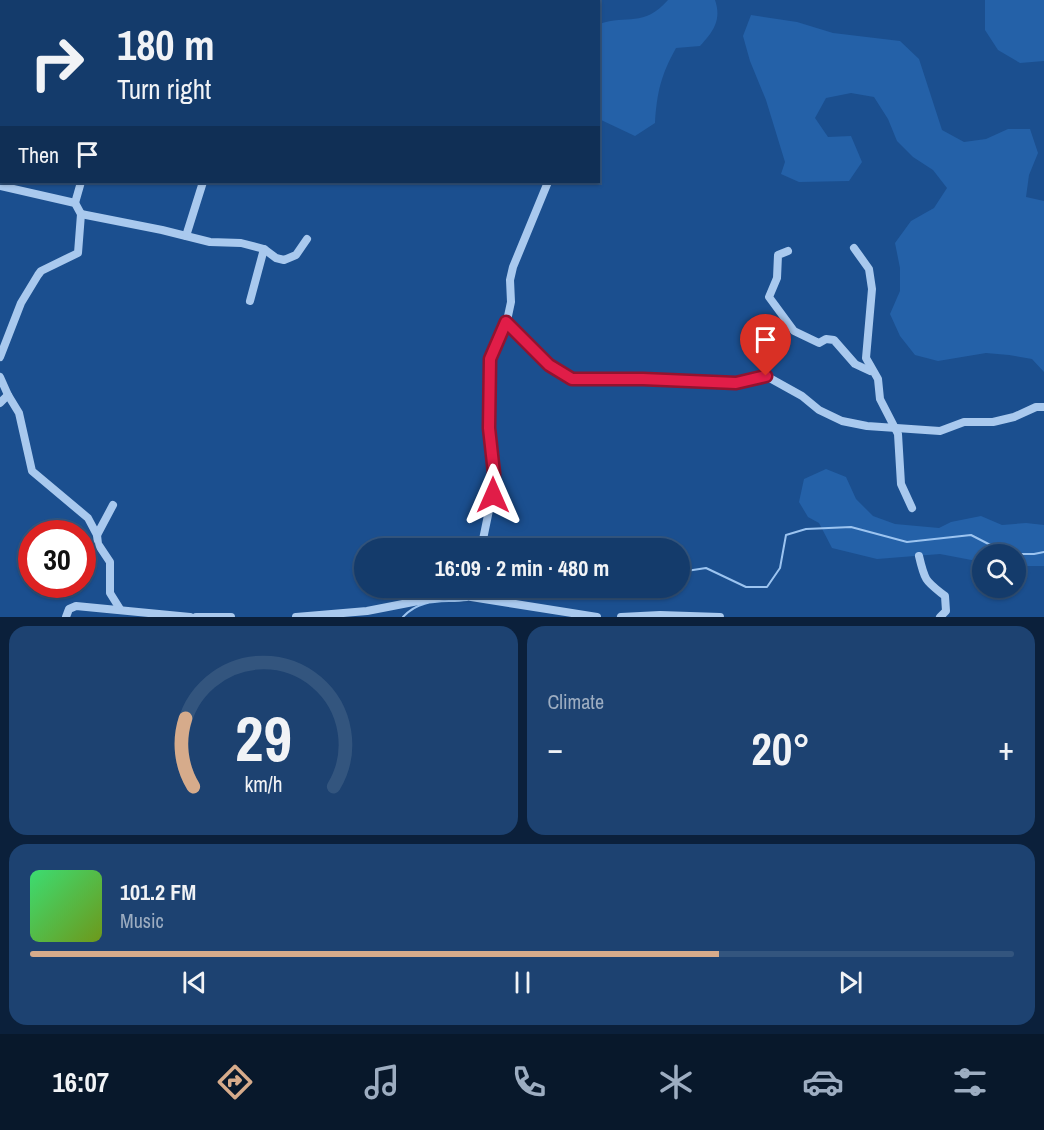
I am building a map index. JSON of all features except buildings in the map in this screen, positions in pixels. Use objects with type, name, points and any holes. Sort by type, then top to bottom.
[{"type":"street","points":[[0,357],[2,347],[23,300],[38,275],[78,253],[81,214],[75,202],[81,183]]},
{"type":"street","points":[[186,236],[203,183]]},
{"type":"street","points":[[483,538],[494,486],[489,428],[490,359],[506,322],[511,302],[510,280],[513,267],[549,183]]},
{"type":"street","points":[[0,186],[75,202]]},
{"type":"street","points":[[81,214],[210,242],[231,242],[264,249],[276,258],[288,260],[299,252],[307,239]]},
{"type":"street","points":[[854,248],[869,269],[871,279],[866,358],[878,379],[882,405],[896,429],[901,484],[912,508]]},
{"type":"street","points":[[250,301],[264,249]]},
{"type":"street","points":[[788,251],[778,255],[777,278],[769,297],[794,331],[819,343],[826,339],[834,340],[855,364],[874,374]]},
{"type":"street","points":[[506,322],[549,365],[572,379],[736,383],[766,376],[802,396],[819,410],[842,421],[896,429],[940,431],[964,422],[993,422],[1014,417],[1036,407],[1044,407]]},
{"type":"street","points":[[0,377],[19,413],[32,471],[87,518],[97,534],[98,544],[110,562],[110,592],[120,609]]},
{"type":"street","points":[[0,403],[8,395]]},
{"type":"street","points":[[97,534],[113,505]]},
{"type":"street","points":[[919,556],[927,582],[945,596],[946,610],[940,617]]},
{"type":"street","points":[[296,617],[367,611],[434,598]]},
{"type":"street","points":[[474,598],[597,617]]},
{"type":"street","points":[[66,617],[69,609],[74,607],[120,609],[159,616],[190,617]]},
{"type":"street","points":[[621,617],[660,615],[720,617]]},
{"type":"street","points":[[196,617],[231,617]]},
{"type":"shaded area","points":[[668,0],[715,0],[717,20],[709,36],[700,46],[676,48],[661,84],[655,123],[635,136],[600,119],[600,24],[635,19],[659,9]]},
{"type":"shaded area","points":[[985,0],[1044,0],[1044,61],[1020,63],[998,50],[985,30]]},
{"type":"shaded area","points":[[751,15],[797,22],[833,33],[900,41],[919,59],[942,130],[964,142],[986,139],[1008,129],[1030,129],[1038,153],[1029,175],[1026,197],[1044,201],[1044,372],[1032,359],[1009,355],[986,353],[938,361],[915,355],[900,336],[890,314],[900,291],[900,268],[895,243],[911,221],[934,208],[947,188],[933,170],[913,157],[897,141],[888,119],[874,97],[851,93],[826,98],[815,118],[828,137],[851,136],[862,162],[849,181],[799,182],[781,174],[785,162],[743,36]]},
{"type":"shaded area","points":[[826,469],[846,477],[856,499],[873,516],[895,524],[939,528],[951,522],[981,516],[1002,525],[1026,523],[1044,525],[1044,566],[1026,566],[1026,544],[972,544],[972,560],[940,554],[877,559],[832,548],[819,523],[808,517],[799,502],[804,479]]},
{"type":"waterway","points":[[690,570],[706,568],[746,587],[767,587],[780,568],[786,535],[806,529],[851,527],[907,542],[971,535],[1008,554],[1044,552]]},
{"type":"waterway","points":[[403,617],[417,606],[433,602],[467,600]]},
{"type":"route","points":[[493,495],[494,473],[489,428],[490,359],[506,322],[549,365],[572,379],[736,383],[766,376]]}]
